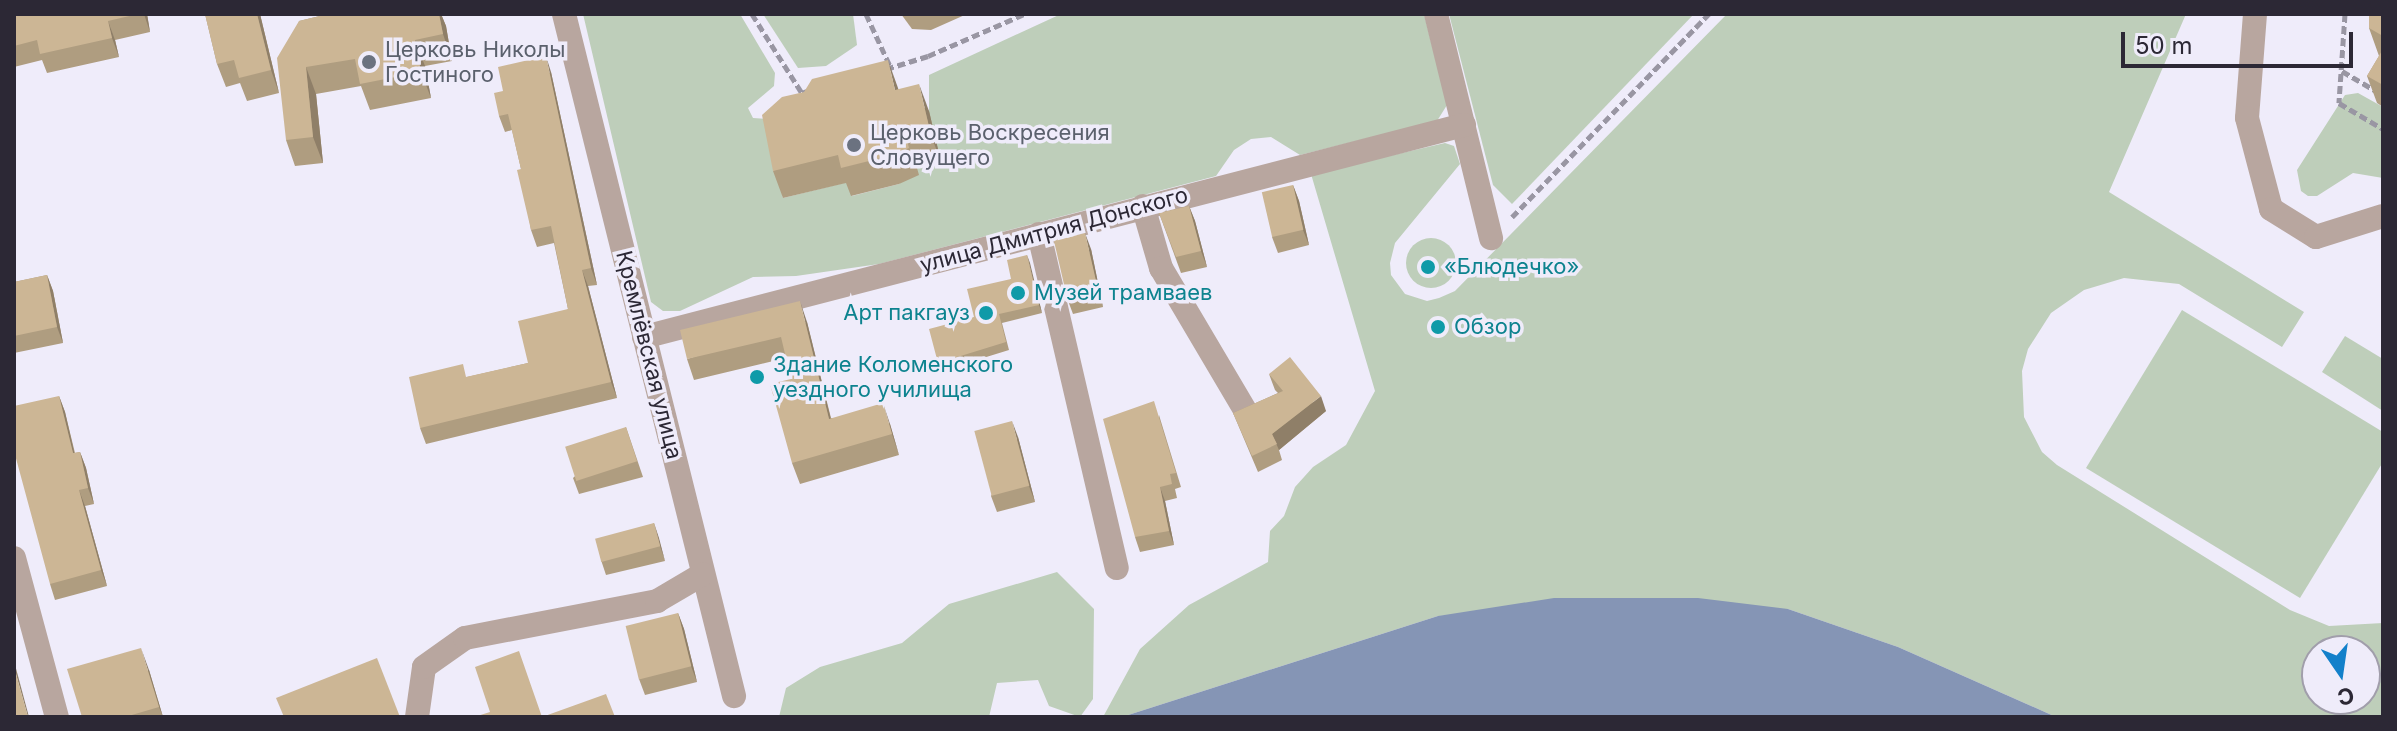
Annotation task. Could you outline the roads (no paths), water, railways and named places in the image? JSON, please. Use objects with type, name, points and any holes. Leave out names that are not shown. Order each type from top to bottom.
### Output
[{"type":"street","name":"Кремлёвская улица","points":[[564,14],[734,696]]},
{"type":"street","points":[[1436,14],[1491,238]]},
{"type":"street","points":[[2255,14],[2247,118],[2271,209],[2316,237],[2383,216]]},
{"type":"street","name":"улица Дмитрия Донского","points":[[644,337],[1464,125]]},
{"type":"street","points":[[1143,206],[1161,268],[1246,412]]},
{"type":"street","points":[[1039,234],[1117,568]]},
{"type":"street","points":[[14,558],[57,717]]},
{"type":"street","points":[[417,717],[424,667],[465,638],[657,601],[703,574]]},
{"type":"water","points":[[1554,598],[1698,598],[1788,609],[1898,647],[2056,717],[1122,717],[1438,616]]},
{"type":"place","name":"Церковь Николы Гостиного","points":[[369,62]]},
{"type":"place","name":"Церковь Воскресения Словущего","points":[[854,145]]},
{"type":"place","name":"«Блюдечко»","points":[[1428,267]]},
{"type":"place","name":"Музей трамваев","points":[[1018,293]]},
{"type":"place","name":"Арт пакгауз","points":[[986,313]]},
{"type":"place","name":"Обзор","points":[[1438,327]]},
{"type":"place","name":"Здание Коломенского уездного училища","points":[[757,377]]}]
